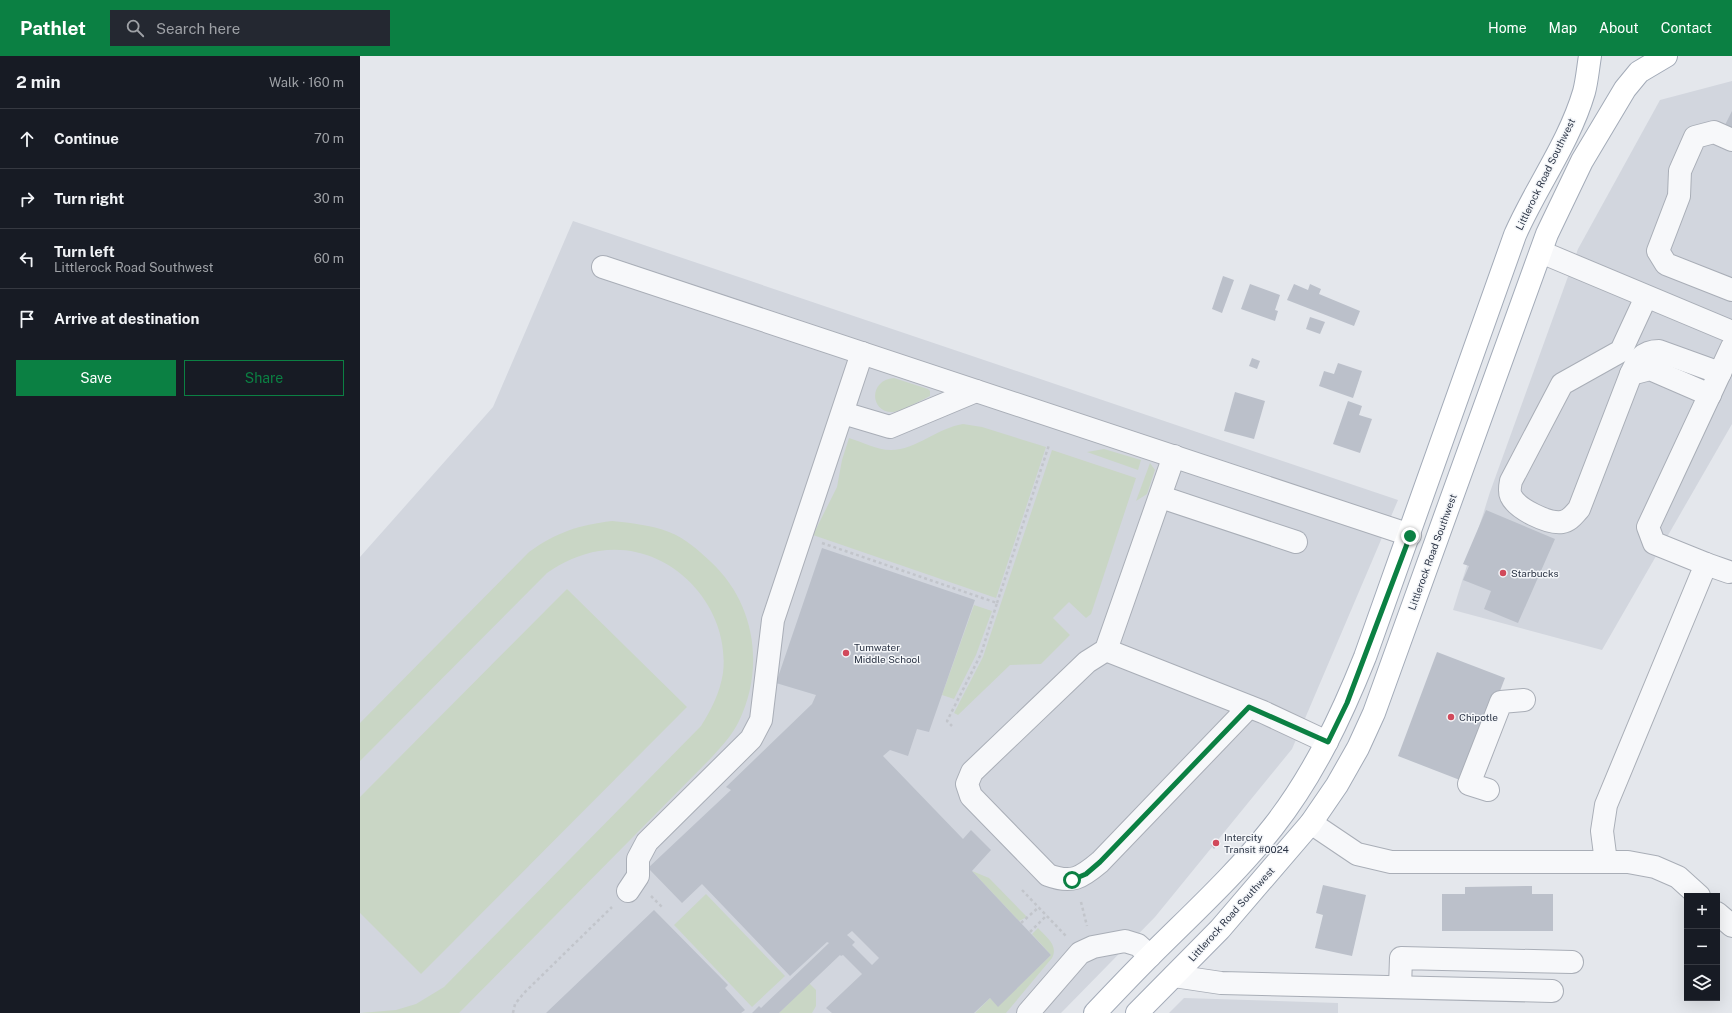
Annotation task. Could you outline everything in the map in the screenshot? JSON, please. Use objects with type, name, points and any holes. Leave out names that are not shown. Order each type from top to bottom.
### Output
[{"type":"main road","name":"Littlerock Road Southwest","points":[[1095,1013],[1150,956],[1208,900],[1273,827],[1297,793],[1328,742],[1347,703],[1410,536],[1515,235],[1533,197],[1569,129],[1584,92],[1590,56]]},
{"type":"main road","name":"Littlerock Road Southwest","points":[[1137,1013],[1220,929],[1311,824],[1341,779],[1358,748],[1374,713],[1541,252],[1563,199],[1582,161],[1625,89],[1640,72],[1666,56]]},
{"type":"street","points":[[1732,140],[1714,132],[1695,137],[1680,170],[1679,196],[1658,250],[1666,264],[1732,290]]},
{"type":"street","points":[[1541,252],[1732,332]]},
{"type":"street","points":[[603,267],[976,392],[1174,456],[1410,536]]},
{"type":"street","points":[[1646,297],[1621,351],[1562,384],[1511,481],[1510,495],[1516,505],[1549,521],[1562,522],[1572,518],[1579,509],[1631,374],[1637,361],[1643,354],[1650,351],[1658,352],[1720,373]]},
{"type":"street","points":[[1729,572],[1654,543],[1648,528],[1732,346]]},
{"type":"street","points":[[628,891],[638,876],[638,858],[647,842],[751,739],[761,720],[773,620],[844,413],[862,353]]},
{"type":"street","points":[[1631,374],[1650,369],[1710,394]]},
{"type":"street","points":[[844,413],[890,427],[976,392]]},
{"type":"street","points":[[1174,456],[1161,497],[1106,650],[1087,662],[972,772],[967,784],[971,796],[1048,875],[1060,879],[1072,880],[1091,870],[1156,805],[1249,707]]},
{"type":"street","points":[[1161,497],[1296,542]]},
{"type":"street","points":[[1606,862],[1602,832],[1606,805],[1706,564]]},
{"type":"street","points":[[1106,650],[1249,707],[1328,742]]},
{"type":"street","points":[[1488,790],[1469,784],[1501,702],[1524,700]]},
{"type":"street","points":[[1311,824],[1357,854],[1391,862],[1628,862],[1655,867],[1678,877],[1696,893]]},
{"type":"street","points":[[1720,916],[1732,926]]},
{"type":"street","points":[[1028,1013],[1080,953],[1093,947],[1125,941],[1138,945],[1150,956]]},
{"type":"street","points":[[1400,987],[1401,958],[1572,962]]},
{"type":"street","points":[[1174,976],[1221,983],[1552,991]]},
{"type":"path","points":[[952,726],[947,721],[981,654],[1049,445]]},
{"type":"path","points":[[802,536],[998,602]]},
{"type":"path","points":[[1022,890],[1068,938]]},
{"type":"path","points":[[513,1013],[515,1004],[524,993],[628,891]]},
{"type":"path","points":[[1081,902],[1088,929]]},
{"type":"path","points":[[1021,923],[1039,907]]},
{"type":"path","points":[[1030,932],[1047,915]]},
{"type":"shaded area","points":[[1732,81],[1732,424],[1602,650],[1453,610],[1490,492],[1578,249],[1660,100]]},
{"type":"shaded area","name":"Tumwater Middle School","points":[[573,221],[1398,500],[1292,749],[1155,917],[1061,1013],[360,1013],[360,557],[493,407]]},
{"type":"shaded area","points":[[1184,998],[1338,1003],[1338,1013],[1169,1013]]},
{"type":"green space","points":[[894,378],[928,389],[930,391],[930,396],[897,411],[885,411],[876,402],[876,390],[880,384],[886,380]]},
{"type":"green space","points":[[963,424],[982,427],[1046,447],[996,598],[813,535],[837,487],[842,460],[849,438],[880,449],[900,449],[918,443],[953,426]]},
{"type":"green space","points":[[1104,449],[1141,460],[1138,470],[1087,452]]},
{"type":"green space","points":[[1052,450],[1136,478],[1091,614],[1086,618],[1069,602],[1053,618],[1070,635],[1041,664],[1010,665],[958,715],[954,713],[983,657]]},
{"type":"green space","points":[[1150,463],[1155,470],[1147,494],[1136,501]]},
{"type":"green space","points":[[612,521],[655,528],[669,532],[686,541],[711,562],[726,578],[738,597],[746,616],[751,637],[753,658],[752,679],[747,700],[737,726],[712,757],[459,1013],[360,1013],[396,1010],[416,1004],[444,987],[701,726],[712,707],[720,687],[723,673],[723,648],[717,624],[706,602],[690,582],[671,567],[649,556],[625,550],[599,551],[572,559],[547,573],[360,761],[360,723],[529,552],[549,539],[569,530]]},
{"type":"green space","points":[[567,589],[687,707],[421,974],[360,913],[360,797]]},
{"type":"green space","points":[[974,605],[992,611],[976,655],[954,699],[942,695]]},
{"type":"green space","points":[[972,871],[989,878],[1027,917],[1019,921]]},
{"type":"green space","points":[[706,894],[785,976],[752,1007],[674,925]]},
{"type":"green space","points":[[1038,928],[1050,941],[1054,949],[1052,958],[1006,1013],[975,1013],[990,998],[998,1006],[1051,955],[1032,934]]},
{"type":"green space","points":[[809,983],[816,990],[816,1006],[812,1013],[779,1013]]},
{"type":"building","points":[[1732,111],[1732,131],[1724,127]]},
{"type":"building","points":[[1223,276],[1234,280],[1222,313],[1212,309]]},
{"type":"building","points":[[1250,284],[1280,295],[1275,310],[1278,311],[1275,321],[1241,309]]},
{"type":"building","points":[[1294,284],[1308,290],[1310,284],[1321,289],[1319,294],[1360,311],[1354,326],[1287,300]]},
{"type":"building","points":[[1310,317],[1325,322],[1320,334],[1306,329]]},
{"type":"building","points":[[1252,358],[1260,361],[1257,369],[1249,366]]},
{"type":"building","points":[[1338,363],[1362,371],[1353,398],[1319,386],[1324,371],[1334,374]]},
{"type":"building","points":[[1235,392],[1265,401],[1254,439],[1224,431]]},
{"type":"building","points":[[1348,401],[1362,406],[1359,415],[1372,419],[1360,453],[1333,444]]},
{"type":"building","name":"Starbucks","points":[[1486,510],[1555,539],[1518,623],[1484,609],[1491,591],[1463,580],[1469,566],[1463,564]]},
{"type":"building","points":[[822,548],[975,600],[929,732],[917,729],[908,756],[890,750],[883,756],[963,839],[971,830],[991,850],[972,871],[1051,955],[998,1007],[990,998],[974,1013],[832,1013],[826,1008],[862,974],[843,955],[840,955],[779,1013],[752,1013],[759,1006],[761,1008],[829,943],[827,942],[790,976],[702,884],[682,903],[648,868],[731,790],[726,787],[812,704],[816,695],[776,683]],"holes":[[[852,931],[879,958],[872,965],[852,945],[855,942],[847,935]]]},
{"type":"building","name":"Chipotle","points":[[1437,652],[1505,678],[1465,782],[1398,756]]},
{"type":"building","name":"Intercity Transit #0024","points":[[1217,838],[1221,842],[1214,849],[1211,845]]},
{"type":"building","points":[[1323,885],[1366,895],[1352,956],[1315,948],[1323,915],[1316,913]]},
{"type":"building","points":[[1532,886],[1532,894],[1553,894],[1553,931],[1442,931],[1442,894],[1465,894],[1465,887]]},
{"type":"building","points":[[654,910],[728,985],[725,988],[745,1010],[741,1013],[546,1013]]},
{"type":"place","name":"Starbucks","points":[[1503,573]]},
{"type":"place","name":"Tumwater Middle School","points":[[846,653]]},
{"type":"place","name":"Chipotle","points":[[1451,717]]},
{"type":"place","name":"Intercity Transit #0024","points":[[1216,843]]},
{"type":"route","points":[[1072,880],[1086,874],[1100,862],[1249,707],[1328,742],[1347,703],[1410,536]]}]
